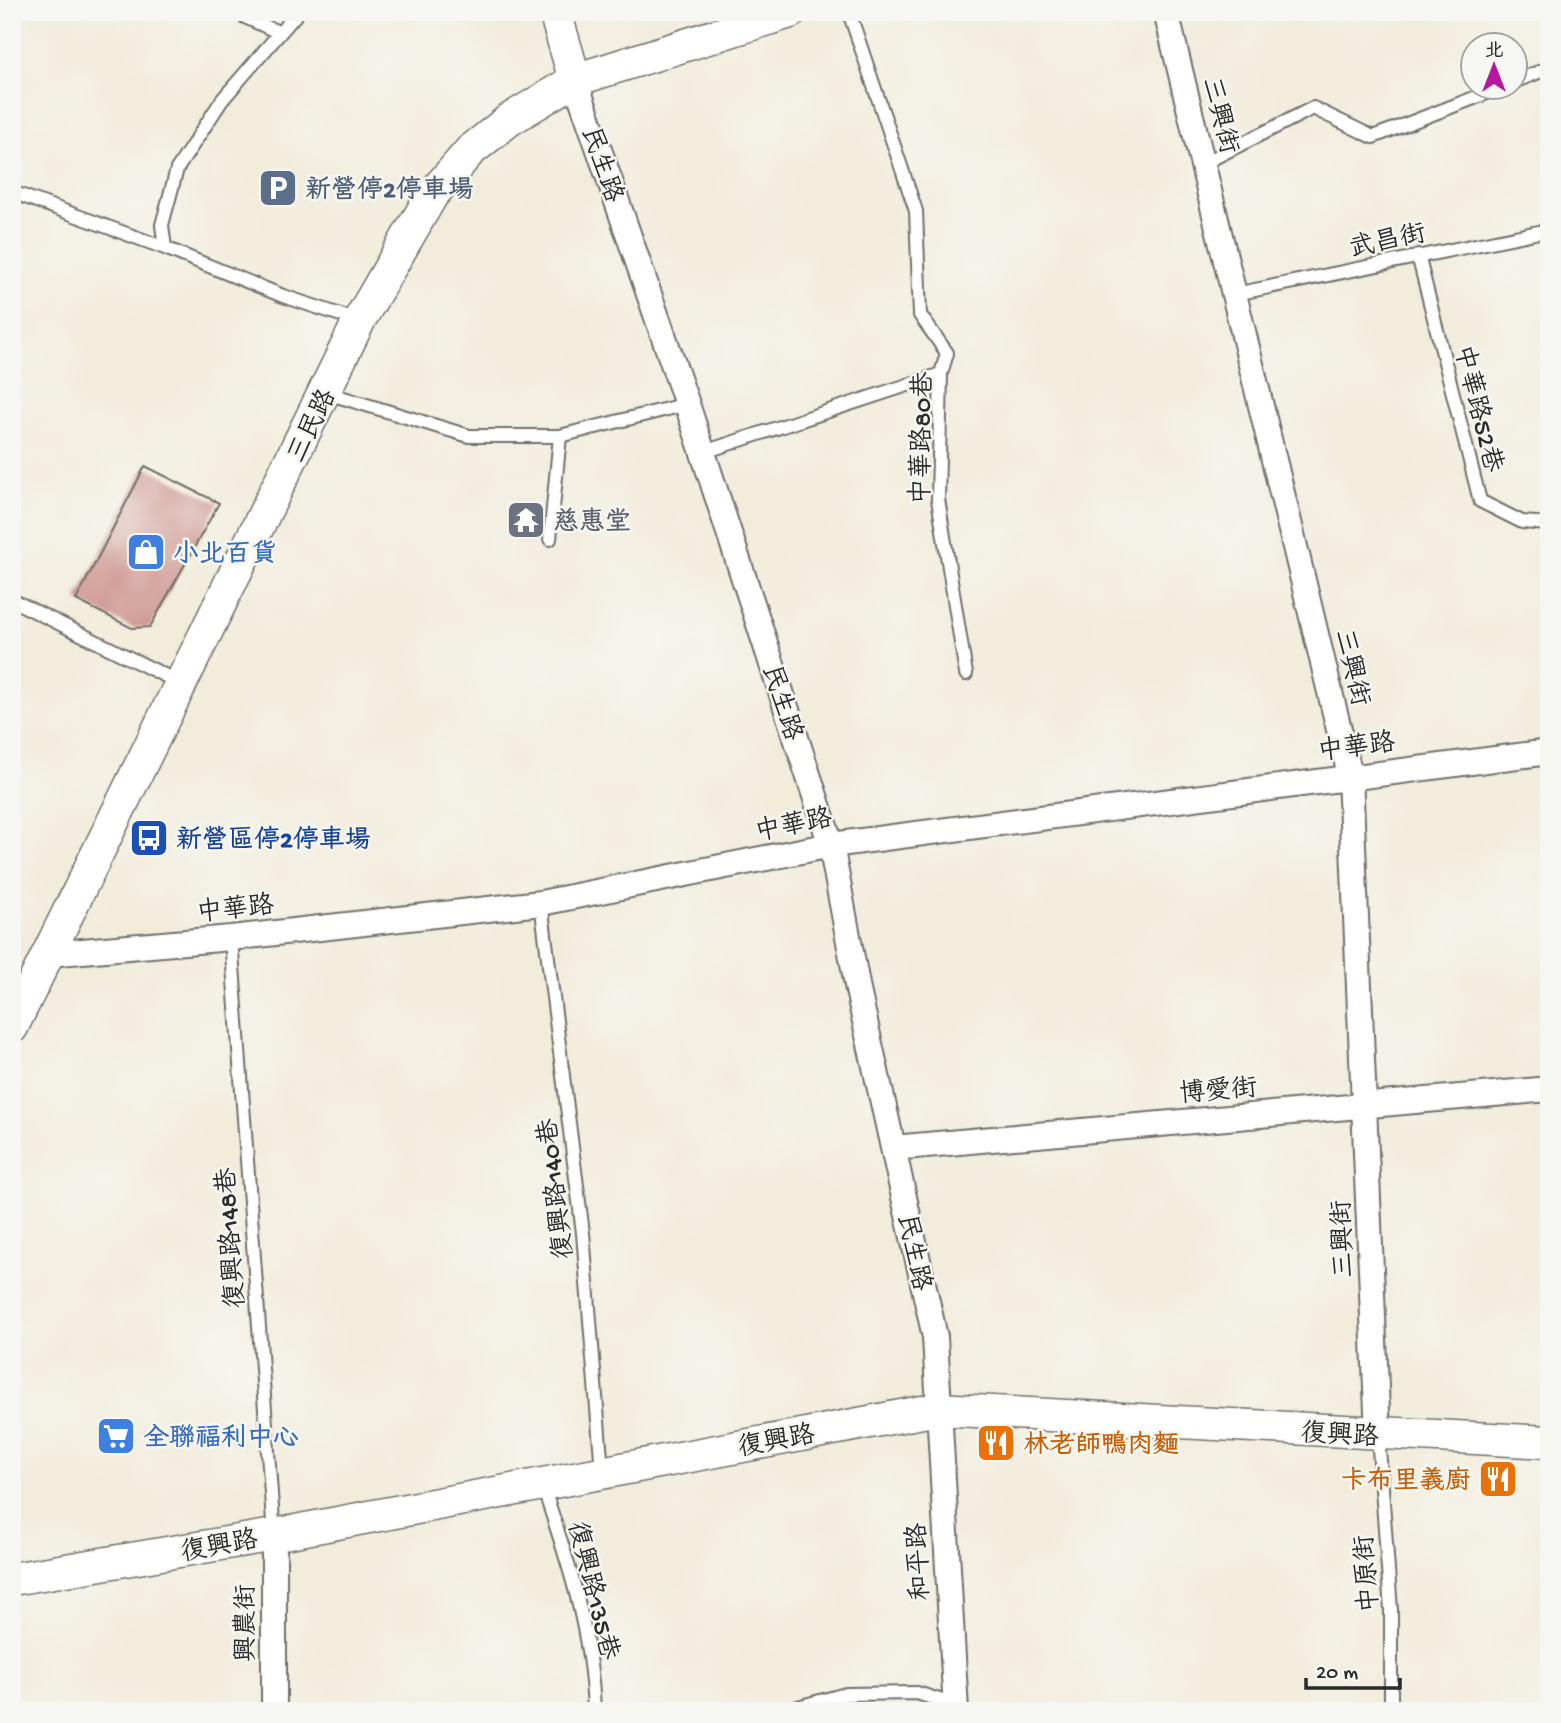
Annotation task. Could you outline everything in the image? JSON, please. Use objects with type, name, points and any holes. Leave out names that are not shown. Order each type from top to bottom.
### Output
[{"type":"street","name":"民生路","points":[[555,12],[575,80],[687,404],[701,454],[831,845],[858,990],[935,1337],[939,1409]]},
{"type":"street","name":"三民路","points":[[12,1027],[22,982],[48,954],[180,683],[327,393],[359,321],[432,195],[470,151],[509,120],[575,80],[790,12]]},
{"type":"street","name":"三興街","points":[[1166,12],[1350,775],[1378,1435]]},
{"type":"street","name":"中華路","points":[[48,954],[231,938],[541,903],[831,845],[1350,775],[1549,752]]},
{"type":"street","name":"博愛街","points":[[893,1148],[1549,1089]]},
{"type":"street","name":"復興路","points":[[12,1579],[274,1535],[939,1409],[1378,1435],[1549,1442]]},
{"type":"street","name":"和平路","points":[[939,1409],[956,1708]]},
{"type":"street","name":"興農街","points":[[274,1535],[274,1711]]},
{"type":"lane","points":[[165,248],[162,225],[177,169],[222,100],[298,12]]},
{"type":"lane","name":"中華路80巷","points":[[849,12],[916,211],[920,315],[947,353],[941,374],[938,499],[966,674]]},
{"type":"lane","points":[[242,14],[278,32]]},
{"type":"lane","points":[[1530,75],[1549,68]]},
{"type":"lane","points":[[1204,163],[1313,108],[1373,137],[1464,102]]},
{"type":"lane","points":[[12,192],[165,248],[283,296],[359,321]]},
{"type":"lane","name":"武昌街","points":[[1235,294],[1549,230]]},
{"type":"lane","name":"中華路52巷","points":[[1418,255],[1480,501],[1522,522],[1549,524]]},
{"type":"lane","points":[[701,454],[941,374]]},
{"type":"lane","points":[[327,393],[469,436],[560,436],[687,404]]},
{"type":"lane","points":[[550,539],[560,436]]},
{"type":"lane","points":[[12,600],[180,683]]},
{"type":"lane","name":"復興路140巷","points":[[541,903],[583,1233],[602,1471]]},
{"type":"lane","name":"復興路148巷","points":[[231,938],[274,1535]]},
{"type":"lane","name":"中原街","points":[[1378,1435],[1391,1610],[1391,1711]]},
{"type":"lane","name":"復興路135巷","points":[[541,1483],[567,1556],[592,1660],[594,1711]]},
{"type":"lane","points":[[783,1711],[846,1694],[917,1693],[956,1708]]},
{"type":"building","name":"小北百貨","points":[[145,466],[219,503],[150,627],[132,628],[76,600]]},
{"type":"place","name":"新營停2停車場","points":[[278,188]]},
{"type":"place","name":"慈惠堂","points":[[526,520]]},
{"type":"place","name":"小北百貨","points":[[146,552]]},
{"type":"place","name":"新營區停2停車場","points":[[149,838]]},
{"type":"place","name":"全聯福利中心","points":[[116,1436]]},
{"type":"place","name":"林老師鴨肉麵","points":[[996,1443]]},
{"type":"place","name":"卡布里義廚","points":[[1498,1479]]}]
